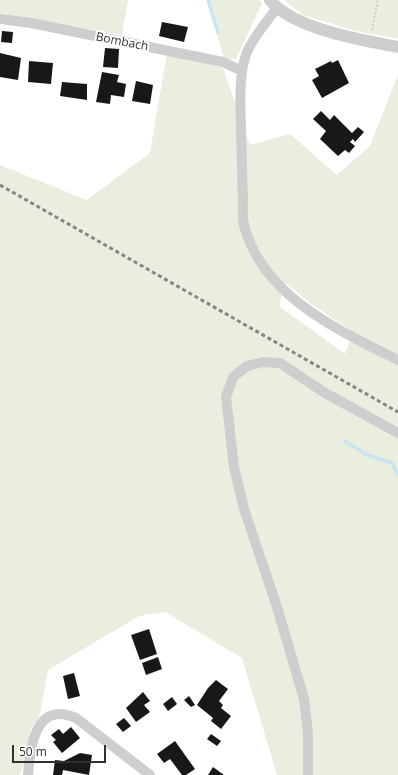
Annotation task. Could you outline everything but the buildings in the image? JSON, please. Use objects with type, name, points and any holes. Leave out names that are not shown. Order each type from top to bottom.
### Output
[{"type":"street","points":[[398,47],[330,32],[303,22],[274,4],[248,49],[242,71],[243,216],[250,245],[260,263],[276,281],[305,308],[335,329],[398,360]]},
{"type":"street","name":"Bombach","points":[[0,19],[223,62],[242,71]]},
{"type":"street","points":[[308,775],[308,734],[304,699],[276,604],[244,509],[234,467],[226,397],[233,377],[248,366],[263,362],[280,363],[325,393],[398,434]]},
{"type":"street","points":[[28,775],[34,735],[40,724],[52,715],[66,714],[76,718],[150,775]]},
{"type":"path","points":[[370,41],[378,0]]},
{"type":"green space","points":[[0,0],[128,0],[122,35],[0,14]]},
{"type":"green space","points":[[209,0],[260,0],[262,3],[236,59],[224,60]]},
{"type":"green space","points":[[284,0],[398,0],[398,39],[356,31],[303,15]]},
{"type":"green space","points":[[167,53],[223,68],[250,145],[290,134],[337,175],[370,146],[398,75],[398,775],[277,775],[242,658],[165,612],[139,616],[48,670],[39,718],[31,728],[22,770],[19,775],[0,775],[0,165],[87,200],[150,153]],"holes":[[[286,283],[310,303],[353,332],[345,354],[279,306]]]},
{"type":"waterway","points":[[208,0],[218,33]]},
{"type":"waterway","points":[[345,441],[367,455],[392,463],[398,475]]},
{"type":"railway","points":[[0,185],[398,412]]}]
